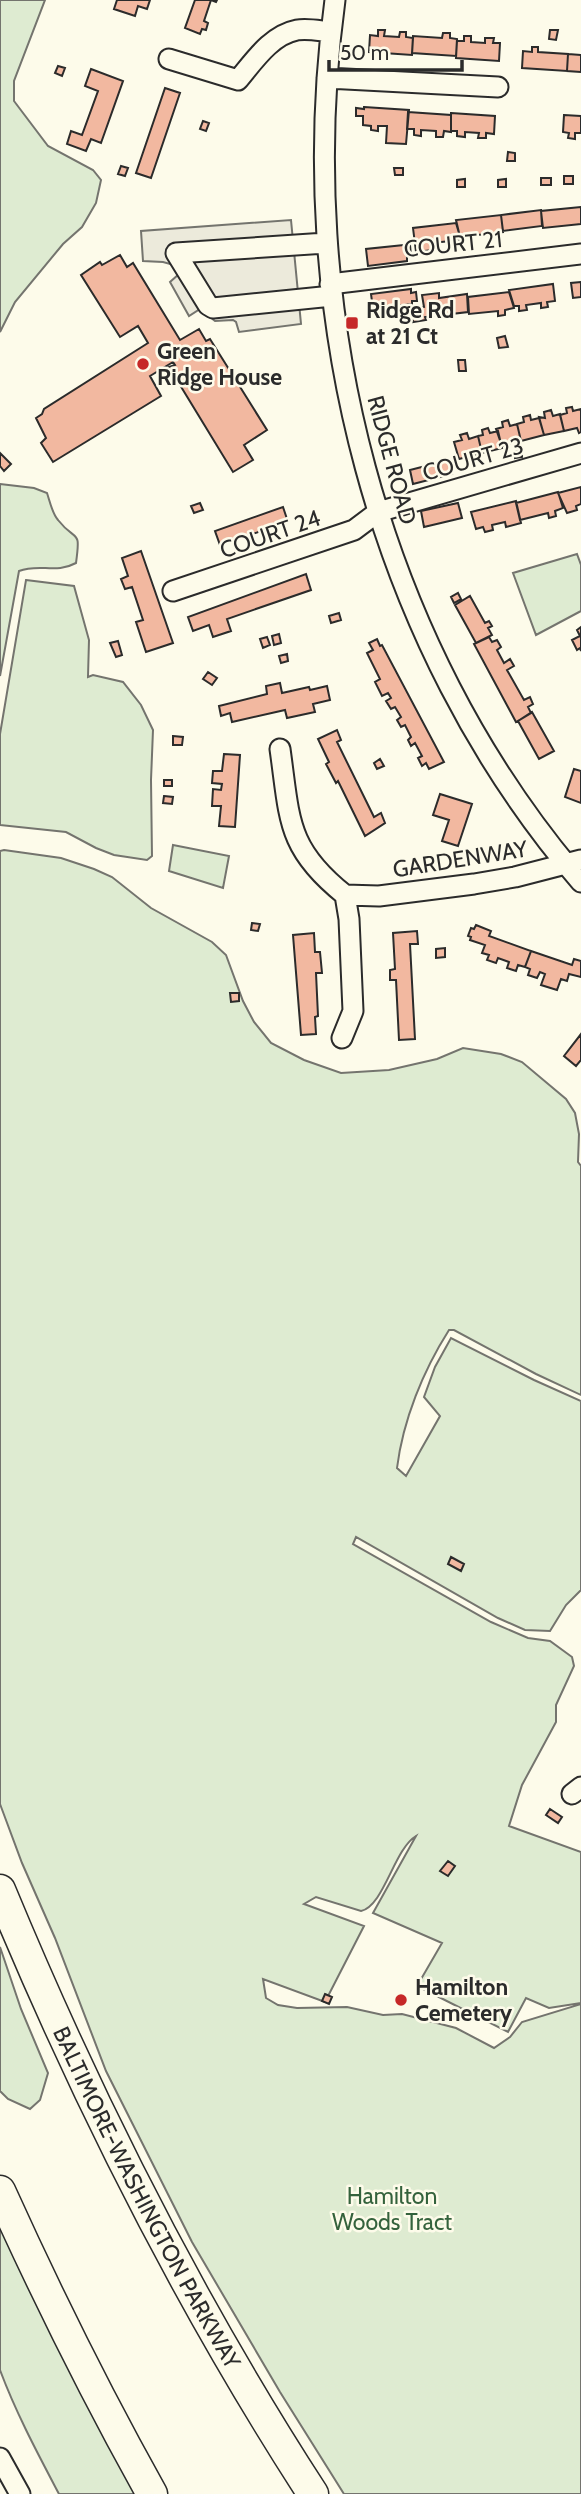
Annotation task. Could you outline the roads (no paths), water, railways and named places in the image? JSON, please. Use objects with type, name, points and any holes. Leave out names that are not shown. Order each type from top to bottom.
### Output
[{"type":"highway","name":"BALTIMORE-WASHINGTON PARKWAY","points":[[0,1890],[61,2034],[157,2228],[222,2347],[313,2494]]},
{"type":"highway","points":[[0,2191],[101,2404],[152,2494]]},
{"type":"street","name":"RIDGE ROAD","points":[[335,0],[327,78],[326,243],[349,399],[378,512],[411,601],[440,668],[465,716],[494,762],[573,862],[581,882]]},
{"type":"street","points":[[169,59],[238,80],[257,56],[282,35],[305,29],[331,32]]},
{"type":"street","points":[[327,78],[498,87]]},
{"type":"street","name":"COURT 21","points":[[326,243],[176,253],[208,305],[213,308],[581,254]]},
{"type":"street","name":"COURT 23","points":[[378,512],[581,453]]},
{"type":"street","name":"COURT 24","points":[[173,591],[354,530],[378,512]]},
{"type":"street","points":[[280,749],[294,835],[315,869],[345,895],[353,1011],[342,1038]]},
{"type":"street","name":"GARDENWAY","points":[[345,895],[379,896],[474,884],[573,862]]},
{"type":"street","points":[[0,2458],[20,2494]]},
{"type":"place","name":"Ridge Rd at 21 Ct","points":[[352,323]]},
{"type":"place","name":"Green Ridge House","points":[[143,364]]},
{"type":"place","name":"Hamilton Cemetery","points":[[401,2000]]},
{"type":"park label","name":"Hamilton Woods Tract","points":[[392,2209]]}]
